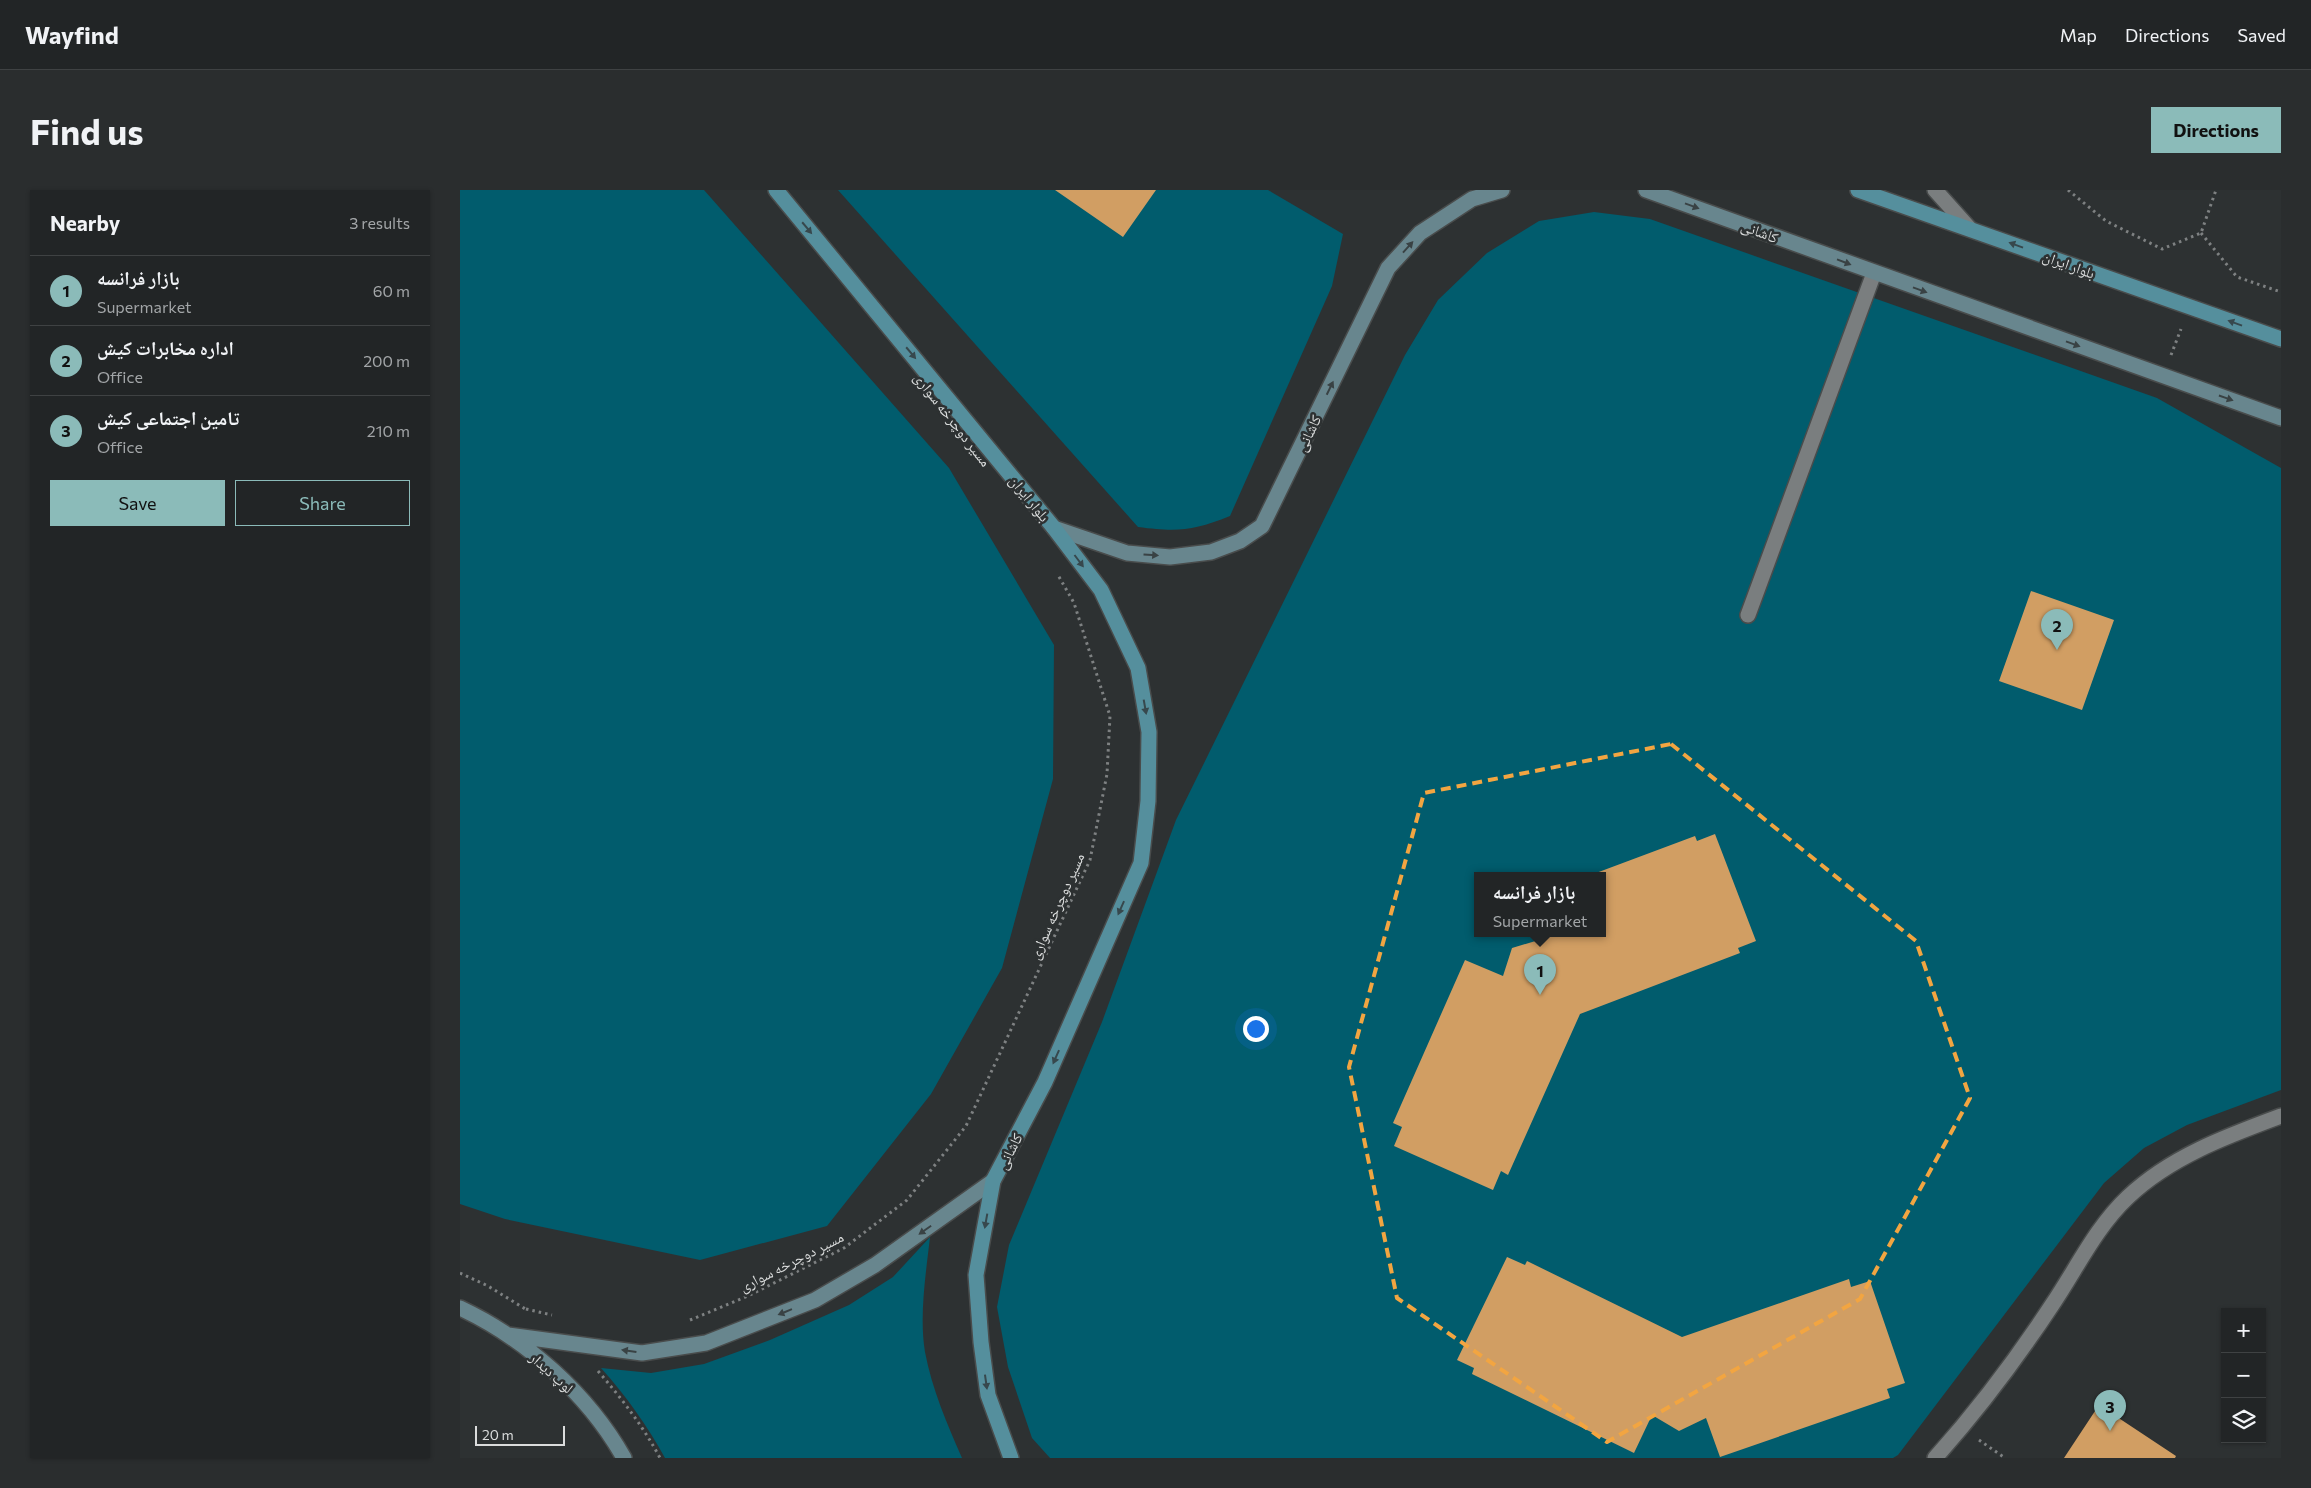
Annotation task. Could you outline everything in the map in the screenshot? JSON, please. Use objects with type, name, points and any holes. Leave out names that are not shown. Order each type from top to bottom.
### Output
[{"type":"main road","name":"بلوار ایران","points":[[776,190],[1054,528],[1101,590],[1138,668],[1149,732],[1148,801],[1141,863]]},
{"type":"main road","name":"بلوار ایران","points":[[1858,190],[2281,339]]},
{"type":"main road","name":"کاشانی","points":[[1011,1458],[988,1395],[981,1342],[976,1275],[993,1181],[1045,1082],[1141,863]]},
{"type":"street","name":"کاشانی","points":[[1054,528],[1127,553],[1170,557],[1211,552],[1240,542],[1262,526],[1388,268],[1420,233],[1472,199],[1502,190]]},
{"type":"street","name":"کاشانی","points":[[1646,190],[2281,418]]},
{"type":"street","points":[[1935,190],[1970,229]]},
{"type":"street","points":[[1748,614],[1874,273]]},
{"type":"street","points":[[1935,1458],[1962,1428],[2052,1305],[2091,1242],[2128,1197],[2173,1162],[2281,1116]]},
{"type":"street","points":[[508,1335],[642,1353],[706,1344],[815,1300],[875,1265],[993,1181]]},
{"type":"street","name":"لوپ دیدار","points":[[460,1308],[508,1335],[541,1360],[571,1388],[598,1419],[624,1458]]},
{"type":"path","points":[[2068,190],[2106,221],[2162,249],[2200,233],[2216,190]]},
{"type":"path","points":[[2200,233],[2237,277],[2281,292]]},
{"type":"path","points":[[2163,376],[2190,307]]},
{"type":"path","name":"مسیر دوچرخه سواری","points":[[688,1321],[748,1296],[844,1248],[907,1200],[966,1126],[1090,860],[1107,774],[1110,716],[1074,603],[1056,571]]},
{"type":"path","points":[[526,1309],[561,1318]]},
{"type":"path","points":[[1962,1428],[2005,1458]]},
{"type":"highlighted area","points":[[1671,744],[1916,941],[1970,1098],[1860,1299],[1607,1442],[1397,1298],[1349,1067],[1424,793]]},
{"type":"shaded area","points":[[460,190],[704,190],[949,468],[1054,645],[1053,779],[1002,968],[931,1094],[827,1226],[700,1260],[505,1219],[460,1204]]},
{"type":"shaded area","points":[[838,190],[1268,190],[1343,234],[1332,286],[1230,516],[1206,525],[1185,529],[1164,530],[1138,527]]},
{"type":"shaded area","points":[[1594,212],[1650,219],[2157,398],[2281,468],[2281,1090],[2187,1125],[2144,1148],[2104,1183],[1898,1455],[1893,1458],[1050,1458],[1032,1438],[1008,1367],[997,1307],[1009,1245],[1102,1022],[1176,820],[1405,355],[1438,300],[1487,253],[1539,221]]},
{"type":"shaded area","points":[[930,1237],[923,1309],[925,1352],[936,1393],[962,1458],[665,1458],[636,1411],[601,1368],[651,1373],[704,1364],[770,1340],[849,1305],[893,1277]]},
{"type":"building","points":[[1055,190],[1156,190],[1123,237]]},
{"type":"building","points":[[2031,591],[2114,620],[2082,710],[1999,681]]},
{"type":"building","points":[[1715,834],[1756,941],[1738,948],[1740,953],[1580,1014],[1508,1175],[1501,1171],[1493,1190],[1394,1146],[1402,1127],[1393,1123],[1465,960],[1503,976],[1512,948],[1542,939],[1541,937],[1606,937],[1606,872],[1599,872],[1695,836],[1697,841]]},
{"type":"building","points":[[1507,1257],[1525,1265],[1527,1261],[1682,1337],[1849,1279],[1851,1287],[1870,1281],[1905,1383],[1887,1389],[1890,1398],[1720,1457],[1706,1418],[1679,1431],[1652,1415],[1634,1453],[1472,1374],[1474,1368],[1457,1360]]},
{"type":"building","points":[[2099,1405],[2176,1456],[2175,1458],[2064,1458]]},
{"type":"place","name":"اداره مخابرات کیش","points":[[2057,650]]},
{"type":"place","name":"بازار فرانسه","points":[[1540,995]]},
{"type":"place","name":"تامین اجتماعی کیش","points":[[2110,1431]]}]
